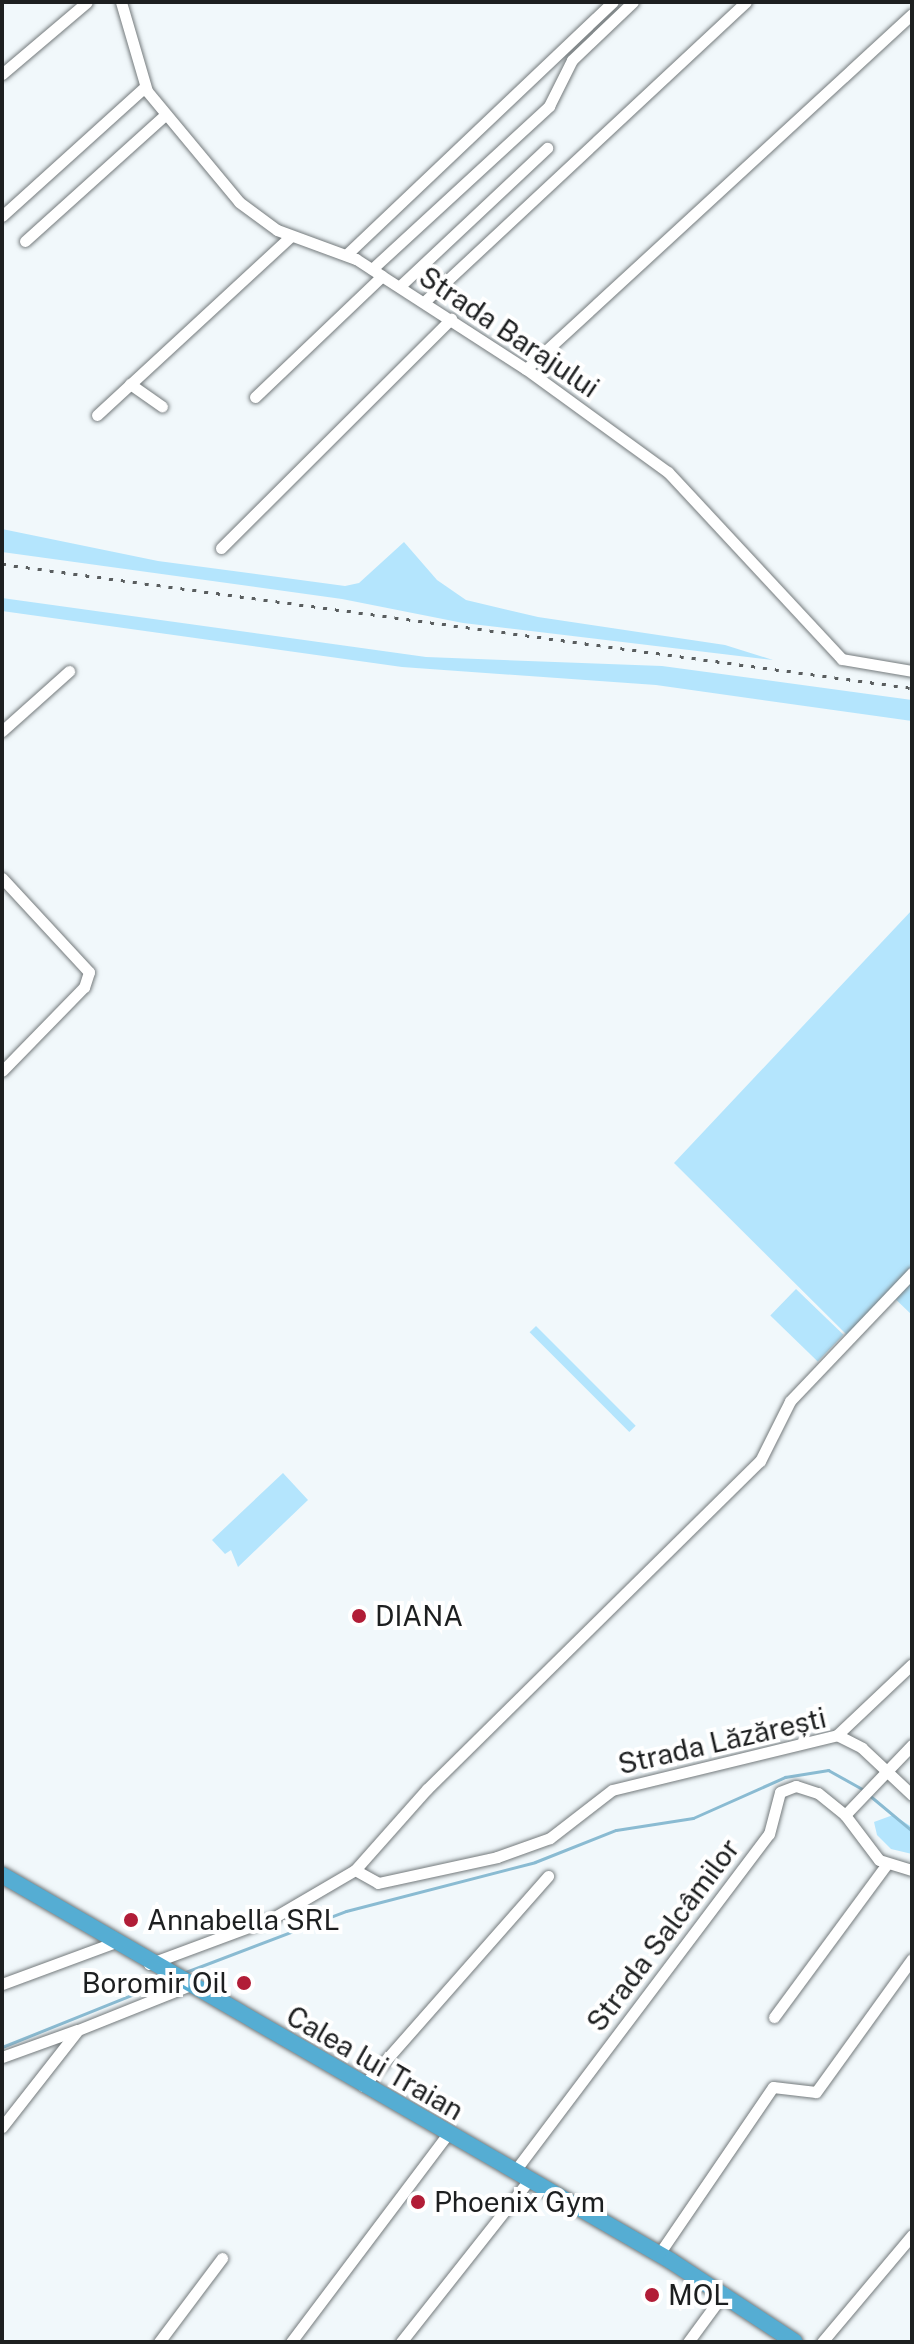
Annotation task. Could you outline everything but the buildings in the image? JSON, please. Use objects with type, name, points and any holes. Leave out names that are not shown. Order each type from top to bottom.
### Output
[{"type":"highway","name":"Calea lui Traian","points":[[2,1875],[149,1964],[659,2254],[724,2293],[789,2340]]},
{"type":"street","points":[[2,74],[87,2]]},
{"type":"street","name":"Strada Barajului","points":[[121,2],[145,87],[164,116],[239,202],[290,237],[346,255],[400,286],[526,369],[668,472],[830,650],[855,662],[912,671]]},
{"type":"street","points":[[346,255],[613,2]]},
{"type":"street","points":[[255,397],[377,272],[549,106],[572,60],[633,2]]},
{"type":"street","points":[[424,302],[746,2]]},
{"type":"street","points":[[526,369],[912,14]]},
{"type":"street","points":[[2,216],[145,87]]},
{"type":"street","points":[[25,241],[164,116]]},
{"type":"street","points":[[400,286],[547,148]]},
{"type":"street","points":[[97,415],[290,237]]},
{"type":"street","points":[[221,548],[451,319]]},
{"type":"street","points":[[130,384],[162,406]]},
{"type":"street","points":[[2,731],[69,671]]},
{"type":"street","points":[[2,878],[89,972],[84,987],[2,1071]]},
{"type":"street","points":[[149,1964],[273,1918],[355,1870],[427,1789],[760,1461],[802,1387],[912,1273]]},
{"type":"street","points":[[837,1735],[912,1664]]},
{"type":"street","name":"Strada Lăzărești","points":[[355,1870],[378,1883],[497,1857],[550,1838],[612,1790],[837,1735],[862,1748],[912,1795]]},
{"type":"street","points":[[912,1745],[845,1815],[886,1865],[912,1870]]},
{"type":"street","name":"Strada Salcâmilor","points":[[522,2176],[769,1834],[780,1792],[805,1788],[845,1815]]},
{"type":"street","points":[[774,2017],[886,1865]]},
{"type":"street","points":[[363,2086],[548,1876]]},
{"type":"street","points":[[2,1984],[113,1943]]},
{"type":"street","points":[[659,2254],[773,2087],[816,2092],[912,1959]]},
{"type":"street","points":[[2,2057],[78,2030],[184,1984]]},
{"type":"street","points":[[2,2127],[78,2030]]},
{"type":"street","points":[[291,2342],[448,2134]]},
{"type":"street","points":[[401,2342],[522,2176]]},
{"type":"street","points":[[822,2342],[912,2235]]},
{"type":"street","points":[[159,2342],[222,2258]]},
{"type":"street","points":[[688,2342],[724,2293]]},
{"type":"shaded area","points":[[2,529],[158,561],[345,586],[359,583],[404,542],[437,580],[466,600],[538,617],[725,645],[773,660],[463,623],[342,599],[2,552]]},
{"type":"shaded area","points":[[2,598],[426,657],[662,666],[912,700],[912,721],[656,685],[402,667],[2,611]]},
{"type":"shaded area","points":[[912,910],[912,1315],[888,1292],[847,1335],[674,1163]]},
{"type":"shaded area","points":[[796,1289],[843,1335],[818,1361],[770,1316]]},
{"type":"shaded area","points":[[536,1326],[636,1426],[629,1432],[530,1332]]},
{"type":"shaded area","points":[[283,1473],[308,1500],[238,1567],[231,1550],[225,1554],[212,1540]]},
{"type":"shaded area","points":[[893,1815],[912,1827],[912,1854],[891,1849],[877,1835],[874,1822]]},
{"type":"waterway","points":[[183,1973],[346,1911],[535,1862],[616,1830],[693,1818],[785,1777],[828,1770],[864,1790]]},
{"type":"waterway","points":[[869,1795],[912,1831]]},
{"type":"waterway","points":[[2,2047],[169,1980]]},
{"type":"railway","points":[[2,564],[912,688]]},
{"type":"place","name":"DIANA","points":[[359,1616]]},
{"type":"place","name":"Annabella SRL","points":[[131,1920]]},
{"type":"place","name":"Boromir Oil","points":[[244,1983]]},
{"type":"place","name":"Phoenix Gym","points":[[418,2202]]},
{"type":"place","name":"MOL","points":[[652,2295]]}]
